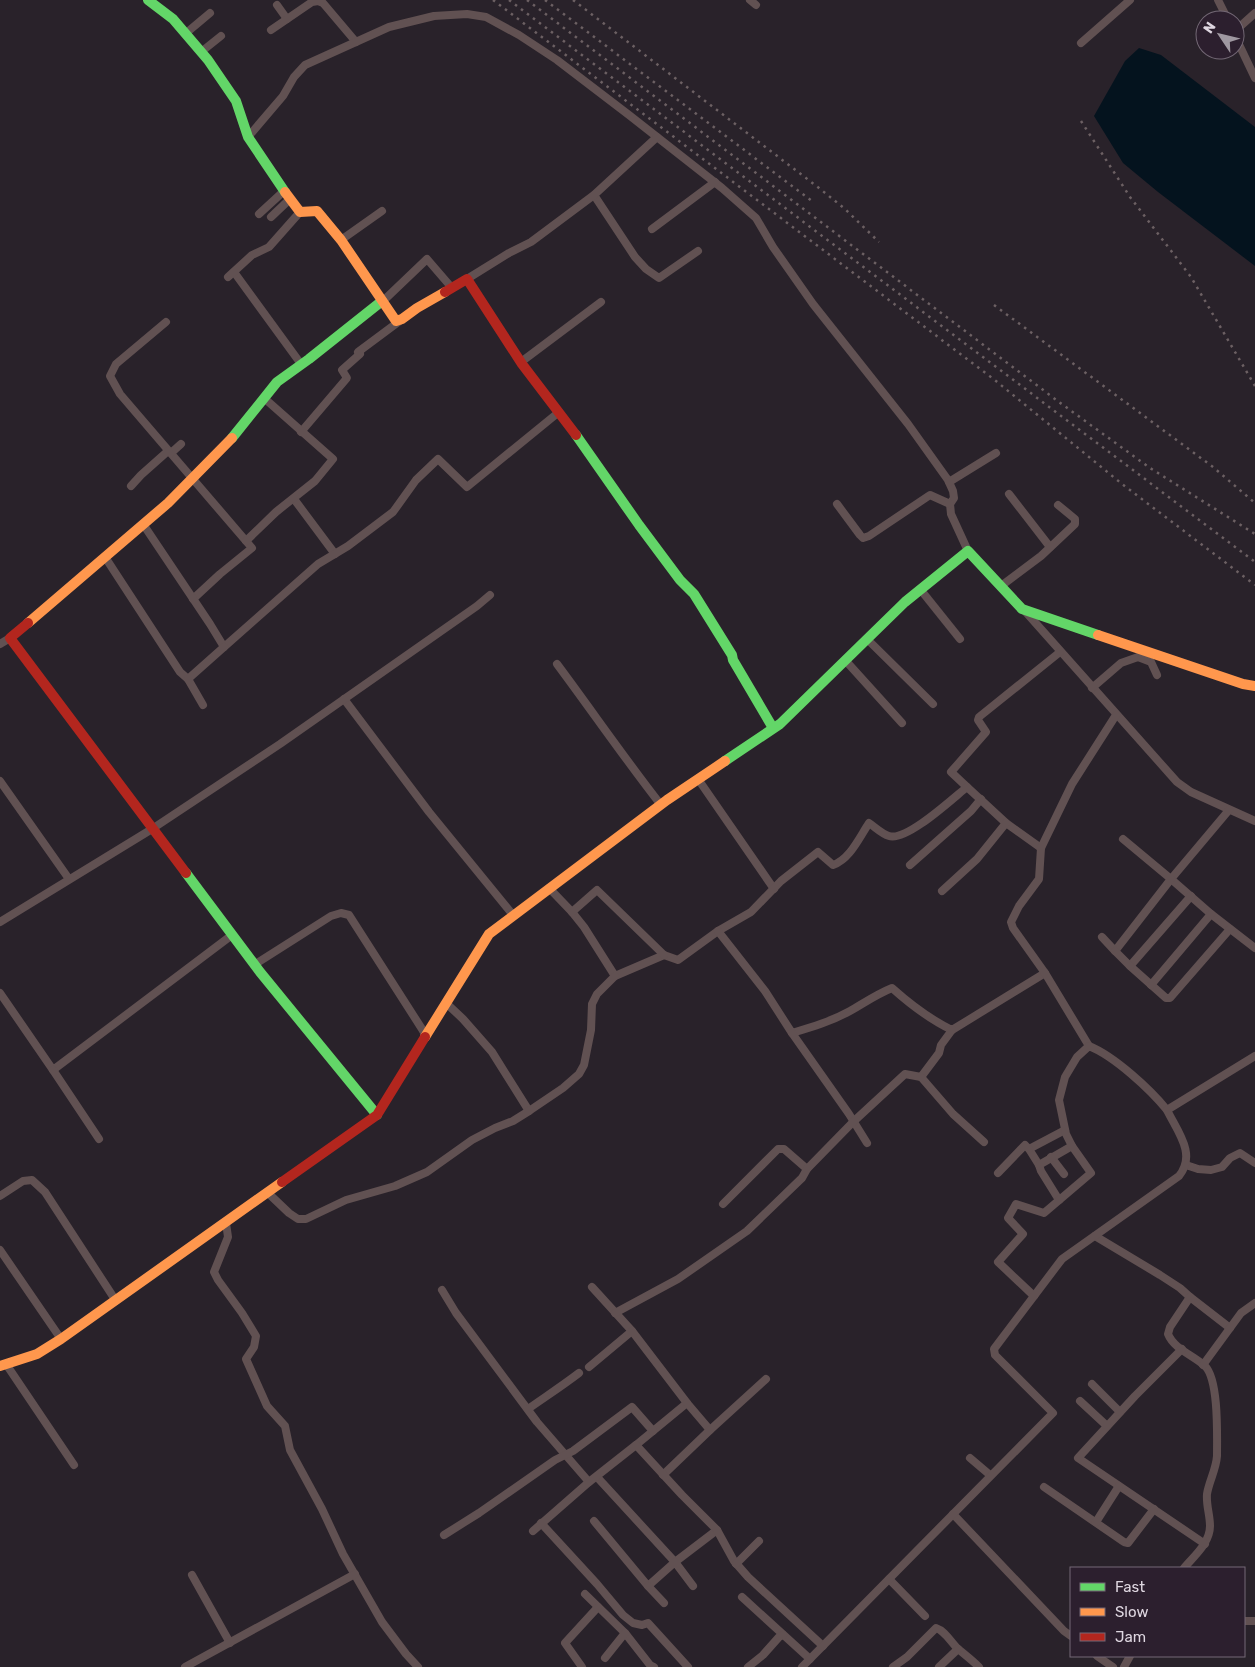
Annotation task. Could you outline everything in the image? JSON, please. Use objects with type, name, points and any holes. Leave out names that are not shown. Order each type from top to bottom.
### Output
[{"type":"street","points":[[148,0],[173,19],[201,52],[236,101],[248,137],[300,212]]},
{"type":"street","points":[[1081,43],[1130,0]]},
{"type":"street","points":[[271,30],[312,2],[318,1],[323,3],[356,42]]},
{"type":"street","points":[[277,5],[286,19]]},
{"type":"street","points":[[185,34],[210,12]]},
{"type":"street","points":[[1245,22],[1255,13]]},
{"type":"street","points":[[248,137],[283,96],[294,77],[305,65],[388,27],[434,16],[467,14],[486,18],[518,35],[557,60],[715,182],[756,218],[773,248],[807,296],[908,424],[949,482],[954,498],[950,504],[951,514],[968,551],[1177,782],[1191,792],[1255,821]]},
{"type":"street","points":[[201,52],[221,36]]},
{"type":"street","points":[[1245,57],[1255,78]]},
{"type":"street","points":[[301,432],[347,378],[342,370],[360,354],[358,352],[417,308],[509,253],[531,242],[594,195],[657,137]]},
{"type":"street","points":[[652,229],[715,182]]},
{"type":"street","points":[[259,214],[287,195]]},
{"type":"street","points":[[271,216],[287,195]]},
{"type":"street","points":[[594,195],[635,257],[646,269],[659,278],[698,251]]},
{"type":"street","points":[[301,364],[231,274],[252,255],[268,247],[300,212],[317,211],[342,240],[396,321],[402,319]]},
{"type":"street","points":[[342,240],[382,211]]},
{"type":"street","points":[[0,644],[10,638],[105,557],[192,479],[226,446],[277,382],[382,301],[427,259],[452,288]]},
{"type":"street","points":[[467,279],[520,362],[559,412],[680,580],[694,594],[732,655],[733,660],[773,728]]},
{"type":"street","points":[[520,362],[601,302]]},
{"type":"street","points":[[166,322],[116,364],[110,376],[120,394],[252,548],[220,574],[194,599]]},
{"type":"street","points":[[246,541],[276,512],[315,481],[333,459],[264,398]]},
{"type":"street","points":[[188,679],[318,564],[348,546],[393,512],[416,480],[438,460],[467,487],[559,412]]},
{"type":"street","points":[[131,486],[141,474],[181,444]]},
{"type":"street","points":[[949,482],[996,453]]},
{"type":"street","points":[[1009,494],[1050,547]]},
{"type":"street","points":[[837,504],[860,535],[866,538],[927,497],[933,496],[950,504]]},
{"type":"street","points":[[294,499],[335,554]]},
{"type":"street","points":[[1001,586],[1050,547],[1076,522],[1075,518],[1058,505]]},
{"type":"street","points":[[143,524],[224,647]]},
{"type":"street","points":[[74,1465],[3,1365],[36,1354],[61,1339],[377,1115],[489,934],[661,805],[780,724],[905,602],[968,551]]},
{"type":"street","points":[[105,557],[180,672],[188,679],[204,705]]},
{"type":"street","points":[[920,589],[960,638]]},
{"type":"street","points":[[0,922],[152,828],[280,744],[490,595]]},
{"type":"street","points":[[1022,609],[1243,684],[1255,686]]},
{"type":"street","points":[[10,638],[254,965],[377,1115]]},
{"type":"street","points":[[867,639],[933,704]]},
{"type":"street","points":[[1042,848],[1006,823],[951,772],[986,732],[978,720],[979,717],[1060,652]]},
{"type":"street","points":[[1092,688],[1121,663],[1138,657],[1151,662],[1157,675]]},
{"type":"street","points":[[845,660],[902,723]]},
{"type":"street","points":[[557,664],[661,805]]},
{"type":"street","points":[[344,699],[429,812],[514,915]]},
{"type":"street","points":[[802,1667],[1053,1413],[995,1355],[994,1349],[1062,1259],[1179,1176],[1185,1169],[1187,1151],[1167,1110],[1138,1080],[1098,1050],[1089,1046],[1045,973],[1013,928],[1012,922],[1019,906],[1039,879],[1042,848],[1072,784],[1116,715]]},
{"type":"street","points":[[698,779],[774,889]]},
{"type":"street","points":[[0,781],[69,879]]},
{"type":"street","points":[[572,912],[597,890],[664,955],[678,960],[718,930],[751,912],[774,889],[818,852],[833,865],[841,862],[869,824],[888,836],[896,837],[914,830],[967,787]]},
{"type":"street","points":[[910,864],[970,811],[980,799]]},
{"type":"street","points":[[1115,952],[1171,879],[1229,810]]},
{"type":"street","points":[[942,891],[977,859],[1006,823]]},
{"type":"street","points":[[1123,839],[1255,948]]},
{"type":"street","points":[[550,888],[584,927],[615,976]]},
{"type":"street","points":[[1130,966],[1191,896]]},
{"type":"street","points":[[254,965],[331,916],[341,912],[349,915],[426,1036]]},
{"type":"street","points":[[1151,985],[1212,914]]},
{"type":"street","points":[[1102,937],[1115,952],[1151,985],[1166,998],[1170,998],[1230,929]]},
{"type":"street","points":[[718,930],[765,991],[792,1033],[850,1114],[853,1122],[867,1142]]},
{"type":"street","points":[[53,1070],[232,935]]},
{"type":"street","points":[[268,1193],[298,1219],[306,1219],[346,1200],[395,1186],[427,1172],[472,1140],[513,1121],[563,1088],[579,1074],[584,1065],[591,1030],[592,1004],[597,994],[615,976],[664,955]]},
{"type":"street","points":[[921,1077],[939,1053],[952,1030],[1045,973]]},
{"type":"street","points":[[792,1033],[849,1012],[880,992],[892,988],[914,1008],[934,1022],[952,1030]]},
{"type":"street","points":[[0,993],[99,1139]]},
{"type":"street","points":[[446,1003],[464,1019],[492,1052],[529,1111]]},
{"type":"street","points":[[1034,1296],[998,1262],[1023,1234],[1008,1218],[1016,1204],[1044,1213],[1091,1173],[1072,1146],[1065,1130],[1060,1100],[1065,1077],[1077,1057],[1089,1046]]},
{"type":"street","points":[[1167,1110],[1255,1056]]},
{"type":"street","points":[[614,1313],[678,1279],[747,1232],[802,1178],[807,1169],[853,1122],[905,1074],[921,1077],[953,1114],[984,1142]]},
{"type":"street","points":[[1029,1149],[1065,1130]]},
{"type":"street","points":[[998,1173],[1025,1145],[1059,1200]]},
{"type":"street","points":[[1039,1165],[1072,1146]]},
{"type":"street","points":[[723,1204],[778,1150],[784,1149],[807,1169]]},
{"type":"street","points":[[1186,1165],[1198,1169],[1211,1170],[1222,1167],[1230,1158],[1240,1153],[1255,1163]]},
{"type":"street","points":[[1051,1157],[1064,1174]]},
{"type":"street","points":[[0,1196],[23,1181],[32,1180],[45,1192],[116,1301]]},
{"type":"street","points":[[226,1223],[228,1237],[214,1272],[256,1336],[254,1347],[246,1359],[267,1406],[284,1426],[290,1450],[355,1574],[382,1622],[418,1667]]},
{"type":"street","points":[[1095,1236],[1160,1275],[1230,1328]]},
{"type":"street","points":[[0,1250],[61,1339]]},
{"type":"street","points":[[592,1287],[632,1331],[710,1430]]},
{"type":"street","points":[[442,1290],[537,1422],[590,1482]]},
{"type":"street","points":[[1185,1567],[1205,1544],[1209,1536],[1207,1498],[1217,1464],[1215,1391],[1211,1376],[1203,1364],[1171,1340],[1168,1334],[1170,1327],[1190,1297]]},
{"type":"street","points":[[1203,1364],[1241,1313],[1248,1306],[1255,1303]]},
{"type":"street","points":[[589,1367],[632,1331]]},
{"type":"street","points":[[1182,1349],[1078,1458],[1205,1544]]},
{"type":"street","points":[[528,1409],[551,1392],[557,1391],[579,1372]]},
{"type":"street","points":[[663,1475],[766,1380]]},
{"type":"street","points":[[1092,1384],[1120,1412]]},
{"type":"street","points":[[1080,1401],[1107,1426]]},
{"type":"street","points":[[533,1531],[687,1403]]},
{"type":"street","points":[[444,1535],[566,1454],[632,1406],[653,1431]]},
{"type":"street","points":[[636,1445],[717,1530],[736,1564],[748,1577],[823,1646]]},
{"type":"street","points":[[970,1458],[990,1475]]},
{"type":"street","points":[[597,1476],[675,1562],[693,1586]]},
{"type":"street","points":[[1096,1522],[1119,1486]]},
{"type":"street","points":[[1044,1487],[1128,1543],[1154,1509]]},
{"type":"street","points":[[953,1514],[1070,1635]]},
{"type":"street","points":[[594,1521],[664,1603]]},
{"type":"street","points":[[542,1523],[623,1615],[633,1624],[642,1626],[648,1623],[683,1665]]},
{"type":"street","points":[[648,1586],[675,1562],[717,1530]]},
{"type":"street","points":[[736,1564],[759,1541]]},
{"type":"street","points":[[185,1667],[355,1574]]},
{"type":"street","points":[[192,1575],[230,1643]]},
{"type":"street","points":[[889,1579],[926,1616]]},
{"type":"street","points":[[585,1594],[626,1633],[650,1666]]},
{"type":"street","points":[[742,1597],[810,1659]]},
{"type":"street","points":[[582,1667],[565,1643],[598,1607]]},
{"type":"street","points":[[893,1667],[936,1628],[941,1630],[958,1649],[979,1667]]},
{"type":"street","points":[[605,1658],[626,1633]]},
{"type":"street","points":[[748,1667],[783,1635]]},
{"type":"street","points":[[939,1667],[958,1649]]},
{"type":"street","points":[[1098,1657],[1113,1667]]},
{"type":"water","points":[[1139,48],[1161,55],[1255,127],[1255,266],[1123,163],[1094,116],[1125,61]]},
{"type":"railway","points":[[493,0],[996,381],[1122,484],[1255,585]]},
{"type":"railway","points":[[509,0],[1255,562]]},
{"type":"railway","points":[[527,0],[1059,402],[1150,468],[1255,534]]},
{"type":"railway","points":[[545,0],[812,201]]},
{"type":"railway","points":[[573,0],[819,188],[845,209],[879,242]]},
{"type":"railway","points":[[1081,121],[1130,197],[1191,277],[1255,386]]},
{"type":"railway","points":[[994,305],[1213,467],[1255,503]]},
{"type":"traffic: fast","points":[[148,0],[173,19],[208,60],[236,101],[248,137],[285,192]]},
{"type":"traffic: fast","points":[[232,438],[277,382],[382,301]]},
{"type":"traffic: fast","points":[[576,435],[639,525],[680,580],[694,594],[732,655],[733,660],[773,728]]},
{"type":"traffic: fast","points":[[725,761],[780,724],[905,602],[968,551],[1022,609],[1098,635]]},
{"type":"traffic: fast","points":[[186,873],[260,972],[377,1115]]},
{"type":"traffic: slow","points":[[285,192],[300,212],[317,211],[341,240],[396,321],[445,292]]},
{"type":"traffic: slow","points":[[28,623],[168,503],[232,438]]},
{"type":"traffic: slow","points":[[1098,635],[1243,684],[1255,686]]},
{"type":"traffic: slow","points":[[425,1037],[489,934],[667,800],[725,761]]},
{"type":"traffic: slow","points":[[0,1366],[37,1354],[61,1339],[282,1182]]},
{"type":"traffic: jam","points":[[445,292],[467,279],[522,364],[576,435]]},
{"type":"traffic: jam","points":[[28,623],[10,638],[186,873]]},
{"type":"traffic: jam","points":[[282,1182],[377,1115],[425,1037]]}]
